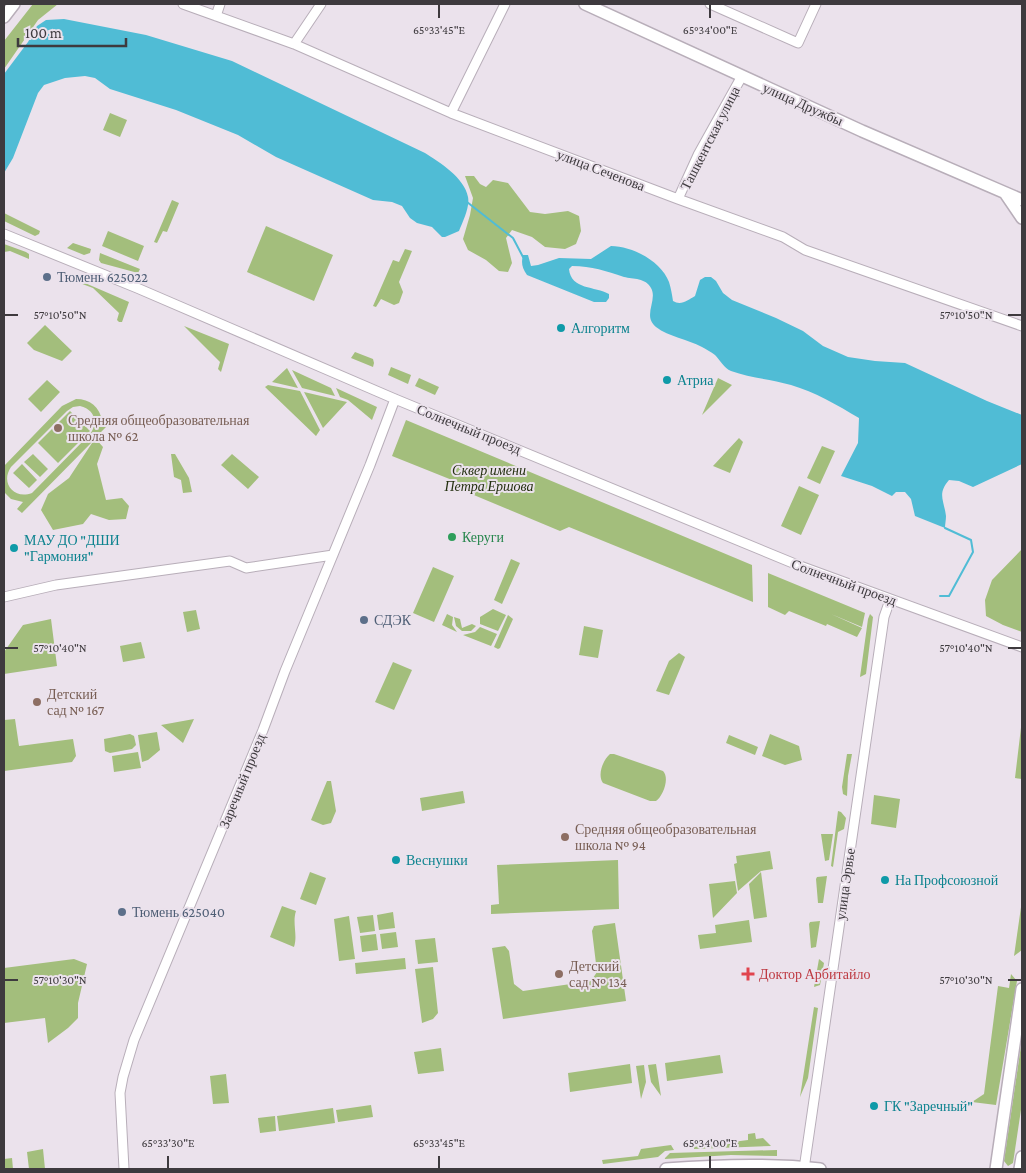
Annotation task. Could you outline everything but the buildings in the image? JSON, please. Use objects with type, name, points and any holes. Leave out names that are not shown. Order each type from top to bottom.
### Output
[{"type":"main road","points":[[4,17],[14,4]]},
{"type":"main road","name":"улица Дружбы","points":[[585,4],[1022,200]]},
{"type":"main road","points":[[1005,193],[1022,218]]},
{"type":"main road","points":[[996,1169],[1022,989]]},
{"type":"main road","points":[[1020,1169],[1022,1157]]},
{"type":"main road","points":[[666,1169],[734,1164],[820,1169]]},
{"type":"street","name":"улица Сеченова","points":[[183,4],[294,44],[451,113],[678,200],[783,237],[805,250],[1022,326]]},
{"type":"street","points":[[216,16],[220,4]]},
{"type":"street","points":[[294,44],[320,4]]},
{"type":"street","points":[[451,113],[505,4]]},
{"type":"street","points":[[710,4],[798,43],[816,4]]},
{"type":"street","name":"Ташкентская улица","points":[[678,200],[698,155],[742,76]]},
{"type":"street","name":"Солнечный проезд","points":[[4,234],[137,288],[394,399],[800,566],[1022,647]]},
{"type":"street","name":"Заречный проезд","points":[[124,1169],[120,1093],[134,1040],[238,793],[370,464],[394,399]]},
{"type":"street","points":[[4,597],[56,586],[230,561],[246,568],[332,556]]},
{"type":"street","name":"улица Эрвье","points":[[804,1168],[882,626],[890,600]]},
{"type":"green space","points":[[33,4],[58,4],[38,20],[4,69],[4,41]]},
{"type":"green space","points":[[110,113],[127,120],[120,137],[103,130]]},
{"type":"green space","points":[[465,176],[474,176],[480,184],[486,187],[493,180],[508,183],[530,212],[545,214],[568,211],[579,216],[581,231],[576,244],[565,249],[545,247],[532,237],[512,230],[506,238],[512,263],[508,272],[499,271],[486,260],[468,250],[463,239],[473,198]]},
{"type":"green space","points":[[172,200],[179,203],[167,232],[163,231],[157,243],[154,242]]},
{"type":"green space","points":[[4,213],[40,231],[39,234],[35,236],[4,221]]},
{"type":"green space","points":[[266,226],[333,255],[314,301],[247,272]]},
{"type":"green space","points":[[108,231],[144,246],[138,261],[102,246]]},
{"type":"green space","points":[[73,243],[91,249],[90,253],[84,255],[67,248]]},
{"type":"green space","points":[[4,244],[26,252],[29,254],[29,259],[10,251],[4,252]]},
{"type":"green space","points":[[405,249],[412,251],[399,282],[403,292],[399,303],[394,305],[381,299],[376,307],[373,306],[393,260],[399,262]]},
{"type":"green space","points":[[100,253],[140,269],[138,273],[101,263],[99,260]]},
{"type":"green space","points":[[78,280],[129,302],[122,322],[117,320],[119,313],[93,288],[77,282]]},
{"type":"green space","points":[[45,325],[72,351],[62,361],[34,350],[27,343]]},
{"type":"green space","points":[[184,326],[229,344],[221,372],[218,369],[220,362]]},
{"type":"green space","points":[[355,352],[373,359],[373,367],[351,358]]},
{"type":"green space","points":[[391,367],[411,375],[408,384],[388,375]]},
{"type":"green space","points":[[287,368],[298,388],[272,382]]},
{"type":"green space","points":[[292,370],[331,388],[335,396],[302,388]]},
{"type":"green space","points":[[419,378],[439,387],[435,395],[415,386]]},
{"type":"green space","points":[[718,378],[732,385],[702,415]]},
{"type":"green space","points":[[47,380],[60,392],[41,412],[28,399]]},
{"type":"green space","points":[[268,385],[300,391],[320,430],[316,436],[265,387]]},
{"type":"green space","points":[[336,388],[377,407],[372,420],[348,400],[340,397]]},
{"type":"green space","points":[[304,392],[347,402],[323,428]]},
{"type":"green space","points":[[76,399],[86,400],[97,408],[102,421],[108,425],[95,438],[103,447],[97,464],[106,500],[122,498],[129,506],[126,519],[109,520],[91,514],[83,524],[53,530],[41,510],[48,494],[69,478],[94,440],[22,513],[17,509],[23,502],[11,499],[4,492],[4,466],[62,406]],"holes":[[[80,406],[85,408],[94,417],[94,425],[90,434],[32,493],[25,495],[11,489],[7,479],[11,467],[67,411],[73,407]]]},
{"type":"green space","points":[[70,411],[90,431],[58,463],[38,443]]},
{"type":"green space","name":"Сквер имени Петра Ершова","points":[[406,420],[752,565],[753,602],[569,527],[560,531],[469,493],[467,486],[392,456]]},
{"type":"green space","points":[[739,438],[743,442],[730,473],[713,466]]},
{"type":"green space","points":[[822,446],[835,451],[820,484],[807,478]]},
{"type":"green space","points":[[33,454],[48,469],[40,477],[24,462]]},
{"type":"green space","points":[[171,454],[175,454],[189,478],[192,492],[183,493],[181,480],[174,477]]},
{"type":"green space","points":[[232,454],[259,477],[248,489],[221,465]]},
{"type":"green space","points":[[22,464],[37,480],[29,488],[13,473]]},
{"type":"green space","points":[[799,486],[819,495],[801,535],[781,526]]},
{"type":"green space","points":[[1022,549],[1022,632],[986,616],[985,600],[992,580]]},
{"type":"green space","points":[[511,559],[520,563],[502,604],[494,600]]},
{"type":"green space","points":[[433,567],[454,576],[434,622],[413,613]]},
{"type":"green space","points":[[768,573],[865,613],[862,627],[831,614],[862,628],[857,637],[789,611],[785,615],[768,607]]},
{"type":"green space","points":[[493,609],[506,615],[498,631],[480,624],[480,617]]},
{"type":"green space","points":[[196,610],[200,629],[187,632],[183,612]]},
{"type":"green space","points":[[447,614],[453,617],[452,625],[457,632],[442,625]]},
{"type":"green space","points":[[870,614],[873,617],[866,674],[860,677],[868,619]]},
{"type":"green space","points":[[508,615],[513,619],[498,649],[494,647]]},
{"type":"green space","points":[[454,617],[460,619],[462,628],[472,624],[476,626],[471,631],[462,631],[456,626]]},
{"type":"green space","points":[[51,619],[57,666],[4,674],[4,652],[23,625]]},
{"type":"green space","points":[[584,626],[603,630],[598,658],[579,655]]},
{"type":"green space","points":[[480,627],[497,634],[491,646],[463,635],[475,632]]},
{"type":"green space","points":[[141,642],[145,658],[123,662],[120,646]]},
{"type":"green space","points":[[679,653],[685,657],[669,695],[656,691],[669,661]]},
{"type":"green space","points":[[393,662],[412,670],[394,710],[375,702]]},
{"type":"green space","points":[[15,719],[19,746],[73,739],[76,756],[72,762],[4,771],[4,720]]},
{"type":"green space","points":[[194,719],[183,743],[161,725]]},
{"type":"green space","points":[[1022,719],[1022,779],[1015,778]]},
{"type":"green space","points":[[157,732],[160,750],[148,760],[142,762],[138,735]]},
{"type":"green space","points":[[130,734],[134,736],[136,745],[132,749],[110,753],[105,751],[104,739]]},
{"type":"green space","points":[[770,734],[799,746],[802,760],[785,765],[762,756]]},
{"type":"green space","points":[[729,735],[758,747],[755,755],[726,743]]},
{"type":"green space","points":[[138,752],[141,768],[114,772],[112,756]]},
{"type":"green space","points":[[610,754],[663,771],[666,782],[659,799],[650,801],[603,783],[601,780],[602,768]]},
{"type":"green space","points":[[847,754],[852,754],[847,796],[843,794],[842,787]]},
{"type":"green space","points":[[327,781],[331,781],[336,811],[331,823],[323,825],[311,820]]},
{"type":"green space","points":[[463,791],[465,803],[422,811],[420,798]]},
{"type":"green space","points":[[874,795],[900,799],[896,828],[871,824]]},
{"type":"green space","points":[[838,811],[846,818],[844,829],[838,832],[833,867],[831,866]]},
{"type":"green space","points":[[821,834],[833,834],[829,860],[825,861]]},
{"type":"green space","points":[[770,851],[773,869],[761,871],[738,891],[734,864],[737,863],[736,856]]},
{"type":"green space","points":[[618,860],[619,909],[491,914],[491,905],[499,904],[497,865]]},
{"type":"green space","points":[[310,872],[326,878],[316,905],[300,899]]},
{"type":"green space","points":[[761,872],[767,917],[754,919],[749,884]]},
{"type":"green space","points":[[827,876],[823,903],[818,903],[816,879],[817,877]]},
{"type":"green space","points":[[735,881],[737,893],[713,918],[709,884]]},
{"type":"green space","points":[[1022,900],[1022,950],[1014,956]]},
{"type":"green space","points":[[282,906],[296,911],[294,947],[270,937]]},
{"type":"green space","points":[[393,912],[395,928],[379,930],[377,915]]},
{"type":"green space","points":[[373,915],[375,931],[360,933],[357,917]]},
{"type":"green space","points":[[349,916],[355,959],[339,961],[334,919]]},
{"type":"green space","points":[[749,920],[752,942],[700,949],[698,935],[716,933],[715,925]]},
{"type":"green space","points":[[820,921],[816,947],[811,948],[809,924],[810,922]]},
{"type":"green space","points":[[615,923],[626,1001],[503,1019],[492,948],[505,946],[509,951],[514,984],[523,991],[591,981],[597,972],[592,931],[594,926]]},
{"type":"green space","points":[[396,932],[398,947],[382,949],[380,934]]},
{"type":"green space","points":[[376,934],[378,950],[362,952],[360,936]]},
{"type":"green space","points":[[435,938],[438,962],[418,964],[415,940]]},
{"type":"green space","points":[[405,958],[406,969],[356,974],[355,963]]},
{"type":"green space","points":[[74,959],[87,964],[78,1003],[78,1018],[68,1028],[48,1043],[45,1018],[4,1023],[4,968]]},
{"type":"green space","points":[[819,959],[824,963],[820,985],[814,987]]},
{"type":"green space","points":[[433,967],[438,1013],[433,1019],[422,1023],[415,969]]},
{"type":"green space","points":[[1011,974],[1017,981],[996,1105],[972,1102],[984,1094],[998,986],[1009,988]]},
{"type":"green space","points":[[814,1007],[818,1008],[808,1078],[800,1097]]},
{"type":"green space","points":[[1022,1039],[1022,1103],[1013,1163],[1008,1166],[1004,1161]]},
{"type":"green space","points":[[441,1048],[444,1071],[418,1074],[414,1052]]},
{"type":"green space","points":[[720,1055],[723,1073],[667,1081],[665,1063]]},
{"type":"green space","points":[[630,1064],[632,1083],[570,1092],[568,1073]]},
{"type":"green space","points":[[656,1064],[661,1096],[651,1082],[648,1065]]},
{"type":"green space","points":[[644,1065],[646,1082],[641,1099],[636,1066]]},
{"type":"green space","points":[[226,1074],[229,1103],[213,1104],[210,1076]]},
{"type":"green space","points":[[371,1105],[373,1117],[338,1122],[336,1110]]},
{"type":"green space","points":[[333,1108],[335,1123],[279,1131],[277,1116]]},
{"type":"green space","points":[[275,1116],[276,1131],[260,1133],[258,1118]]},
{"type":"green space","points":[[755,1133],[756,1139],[763,1138],[771,1146],[694,1149],[694,1147],[748,1140],[748,1134]]},
{"type":"green space","points":[[671,1145],[674,1150],[665,1151],[658,1157],[603,1164],[602,1160],[638,1156],[641,1149]]},
{"type":"green space","points":[[43,1149],[45,1169],[29,1169],[27,1152]]},
{"type":"green space","points":[[777,1150],[777,1156],[731,1155],[664,1159],[670,1153]]},
{"type":"green space","points":[[12,1158],[13,1169],[4,1169],[4,1159]]},
{"type":"water","points":[[64,19],[146,35],[232,61],[425,153],[451,171],[466,190],[468,205],[459,231],[442,237],[432,227],[417,223],[410,218],[402,206],[392,202],[373,200],[276,157],[238,135],[176,110],[110,89],[95,78],[85,76],[65,78],[44,85],[38,93],[13,158],[4,173],[4,74],[28,42],[37,26],[46,20]]},
{"type":"water","points":[[611,246],[628,249],[653,261],[665,274],[670,284],[673,301],[684,302],[695,296],[700,280],[705,277],[711,277],[716,281],[723,293],[732,300],[803,331],[823,346],[848,357],[905,363],[1022,415],[1022,464],[973,487],[959,481],[949,480],[942,493],[946,516],[945,528],[915,516],[911,499],[905,492],[896,492],[892,496],[872,486],[841,476],[858,443],[859,418],[809,391],[731,371],[715,355],[707,350],[672,336],[656,327],[650,318],[653,293],[646,282],[592,268],[572,266],[569,269],[574,281],[609,294],[606,302],[594,302],[527,275],[522,265],[523,255],[528,255],[531,266],[559,258],[591,259]]},
{"type":"waterway","points":[[467,202],[513,238],[523,257]]},
{"type":"waterway","points":[[940,596],[949,596],[973,552],[971,540],[945,528]]},
{"type":"place","name":"Тюмень 625022","points":[[47,277]]},
{"type":"place","name":"Алгоритм","points":[[561,328]]},
{"type":"place","name":"Атриа","points":[[667,380]]},
{"type":"place","name":"Средняя общеобразовательная школа № 62","points":[[58,428]]},
{"type":"place","name":"Керуги","points":[[452,537]]},
{"type":"place","name":"МАУ ДО \"ДШИ \"Гармония\"","points":[[14,548]]},
{"type":"place","name":"СДЭК","points":[[364,620]]},
{"type":"place","name":"Детский сад № 167","points":[[37,702]]},
{"type":"place","name":"Средняя общеобразовательная школа № 94","points":[[565,837]]},
{"type":"place","name":"Веснушки","points":[[396,860]]},
{"type":"place","name":"На Профсоюзной","points":[[885,880]]},
{"type":"place","name":"Тюмень 625040","points":[[122,912]]},
{"type":"place","name":"Детский сад № 134","points":[[559,974]]},
{"type":"place","name":"Доктор Арбитайло","points":[[748,974]]},
{"type":"place","name":"ГК \"Заречный\"","points":[[874,1106]]}]
